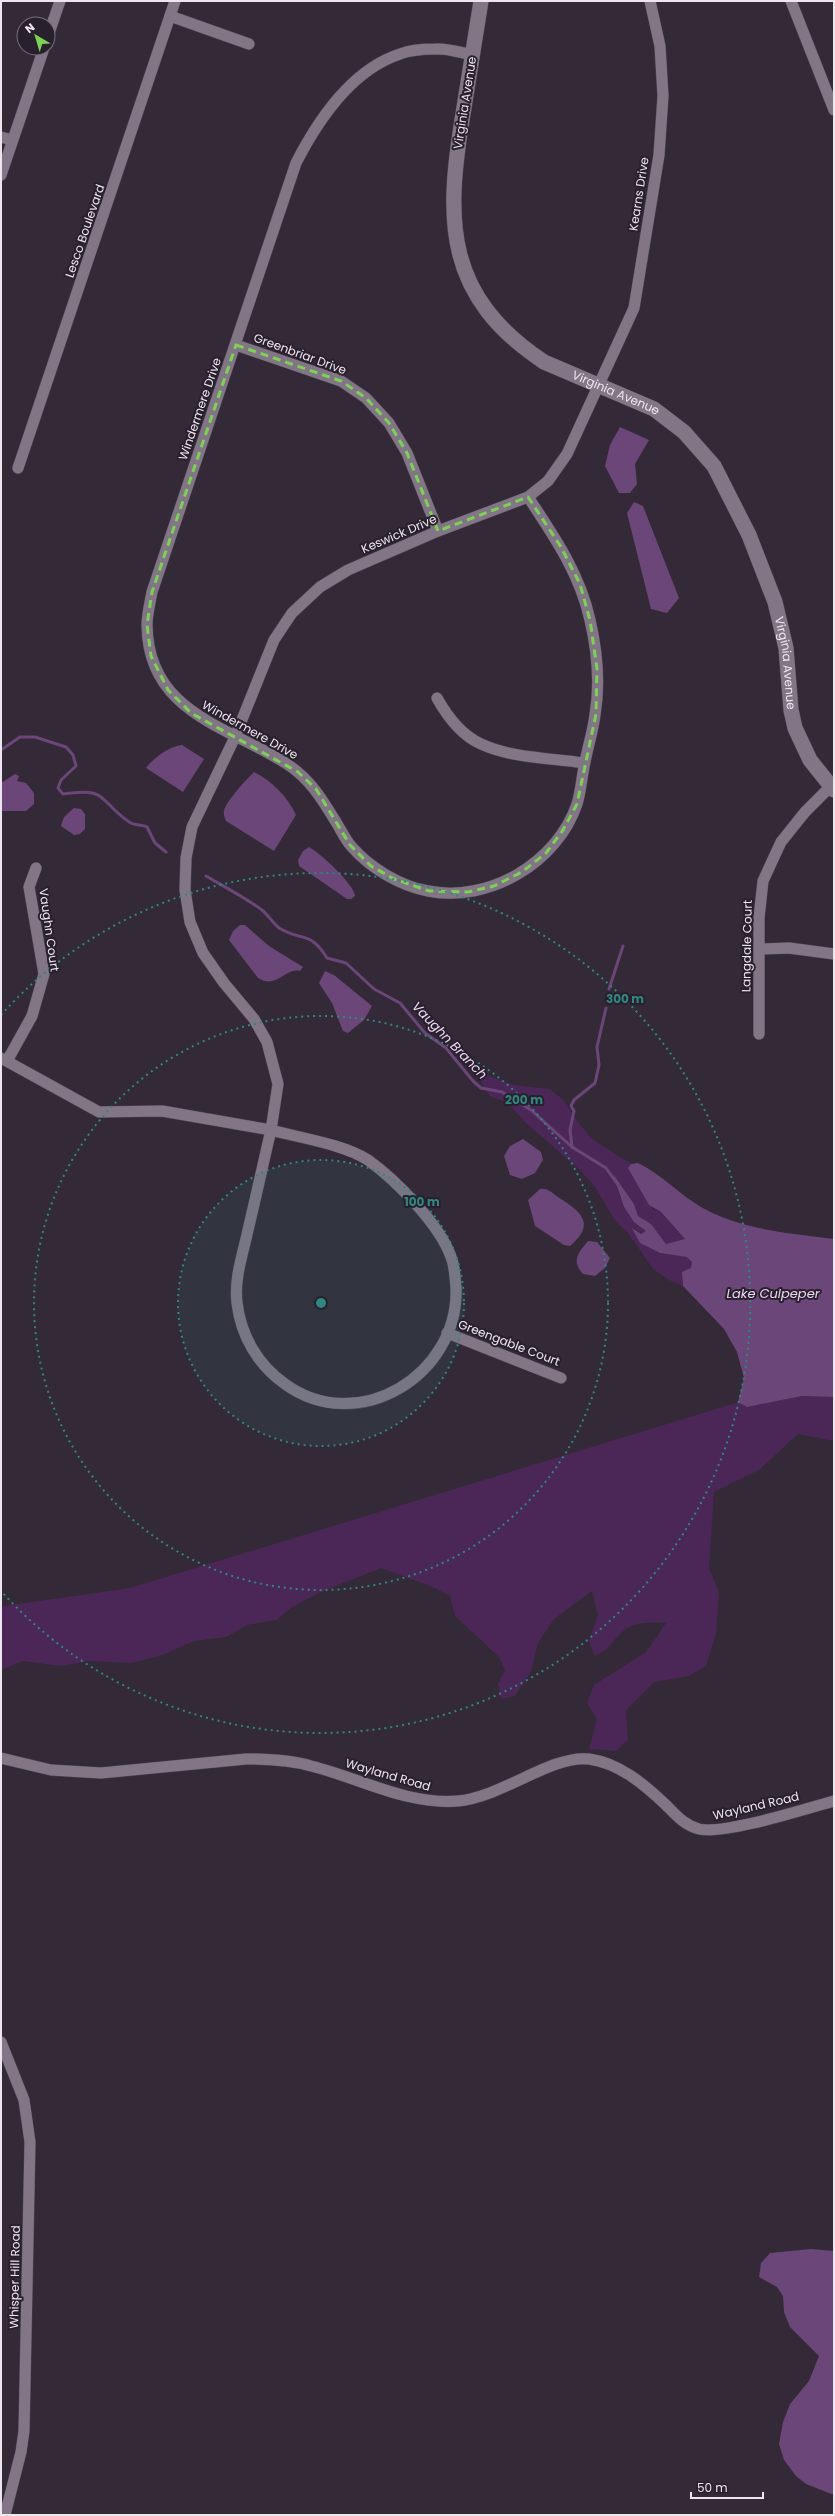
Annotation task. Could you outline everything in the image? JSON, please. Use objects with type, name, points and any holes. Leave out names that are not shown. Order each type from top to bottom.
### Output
[{"type":"street","points":[[55,16],[60,1]]},
{"type":"street","name":"Lesco Boulevard","points":[[18,468],[175,1]]},
{"type":"street","name":"Virginia Avenue","points":[[481,1],[455,163],[453,197],[458,247],[465,270],[483,306],[494,321],[522,347],[544,362],[654,409],[700,448],[720,476],[749,535],[780,617],[786,648],[791,710],[795,728],[810,760],[832,788]]},
{"type":"street","name":"Kearns Drive","points":[[598,384],[634,308],[659,155],[664,96],[660,46],[650,1]]},
{"type":"street","points":[[791,1],[834,110]]},
{"type":"street","points":[[170,16],[250,44]]},
{"type":"street","name":"Windermere Drive","points":[[473,55],[438,49],[400,54],[371,68],[339,98],[313,131],[296,162],[236,345],[152,592],[147,625],[151,656],[168,690],[191,713],[278,758],[298,772],[316,789],[350,845],[371,866],[394,879],[429,891],[468,892],[494,886],[522,872],[546,853],[563,830],[577,804],[584,763],[596,714],[597,669],[590,620],[580,584],[561,547],[528,497]]},
{"type":"street","points":[[1,175],[41,56]]},
{"type":"street","points":[[1,137],[12,140]]},
{"type":"street","name":"Greenbriar Drive","points":[[236,345],[341,381],[366,398],[389,423],[407,453],[438,531]]},
{"type":"street","name":"Keswick Drive","points":[[4,1059],[70,1098],[99,1112],[162,1111],[187,1114],[271,1130],[324,1143],[367,1160],[394,1183],[425,1216],[443,1240],[452,1258],[456,1299],[448,1333],[438,1354],[425,1369],[411,1381],[386,1395],[365,1401],[332,1403],[311,1398],[292,1390],[264,1366],[248,1341],[241,1324],[236,1282],[271,1130],[278,1084],[267,1042],[254,1019],[224,983],[203,953],[190,922],[185,890],[186,858],[192,827],[235,737],[274,640],[292,613],[320,587],[348,570],[438,531],[484,516],[528,497],[548,481],[567,454],[598,384]]},
{"type":"street","points":[[437,698],[447,714],[461,730],[481,744],[510,752],[584,763]]},
{"type":"street","name":"Langdale Court","points":[[759,1034],[759,918],[763,881],[781,842],[805,812],[832,788]]},
{"type":"street","name":"Vaughn Court","points":[[4,1059],[32,1016],[44,974],[29,887],[36,868]]},
{"type":"street","points":[[760,949],[789,948],[834,954]]},
{"type":"street","name":"Greengable Court","points":[[448,1333],[561,1378]]},
{"type":"street","name":"Wayland Road","points":[[1,1758],[51,1770],[101,1773],[246,1759],[268,1759],[313,1766],[420,1799],[445,1802],[490,1794],[559,1763],[585,1759],[611,1764],[622,1770],[644,1786],[688,1825],[708,1830],[785,1814],[834,1801]]},
{"type":"street","name":"Whisper Hill Road","points":[[1,2042],[24,2100],[30,2142],[24,2431],[21,2452],[5,2515]]},
{"type":"highlighted area","points":[[236,345],[341,381],[366,398],[389,423],[407,453],[438,531],[528,497],[561,547],[580,584],[590,620],[597,669],[596,714],[577,804],[563,830],[546,853],[522,872],[494,886],[468,892],[429,891],[394,879],[371,866],[350,845],[316,789],[298,772],[191,713],[168,690],[151,656],[147,625],[152,592]]},
{"type":"shaded area","points":[[473,1070],[514,1085],[549,1089],[564,1100],[577,1121],[592,1139],[631,1164],[629,1168],[653,1209],[661,1212],[685,1240],[666,1244],[651,1224],[638,1216],[634,1204],[614,1176],[620,1197],[646,1231],[641,1234],[633,1228],[640,1243],[660,1253],[688,1257],[692,1262],[691,1268],[682,1280],[683,1286],[669,1280],[653,1269],[628,1233],[614,1219],[595,1187],[580,1170],[527,1124],[506,1102],[490,1096]]},
{"type":"shaded area","points":[[802,1396],[834,1397],[834,1441],[798,1434],[759,1470],[714,1492],[709,1568],[719,1593],[716,1634],[706,1666],[689,1676],[654,1682],[626,1710],[628,1740],[616,1751],[589,1749],[597,1719],[587,1703],[594,1685],[646,1652],[666,1623],[642,1623],[630,1627],[620,1634],[607,1649],[595,1656],[589,1641],[598,1615],[592,1591],[554,1619],[538,1643],[531,1671],[515,1696],[501,1699],[498,1684],[505,1670],[499,1657],[455,1616],[450,1596],[433,1587],[381,1568],[321,1592],[292,1607],[277,1620],[247,1625],[226,1637],[194,1641],[163,1655],[131,1663],[91,1661],[61,1666],[23,1661],[1,1670],[1,1608],[4,1606],[130,1588],[739,1402],[747,1407]]},
{"type":"water","points":[[620,427],[649,440],[635,464],[637,484],[630,493],[619,493],[605,466],[610,445]]},
{"type":"water","points":[[634,502],[643,506],[679,598],[667,613],[651,609],[627,513]]},
{"type":"water","points":[[182,745],[204,759],[183,792],[146,768],[162,753]]},
{"type":"water","points":[[254,772],[279,790],[289,802],[296,815],[274,851],[226,821],[224,816],[224,811],[228,802]]},
{"type":"water","points":[[15,774],[19,776],[17,781],[26,783],[34,793],[34,804],[26,811],[1,811],[1,783]]},
{"type":"water","points":[[74,808],[81,809],[85,814],[85,829],[80,834],[74,835],[61,826],[64,817]]},
{"type":"water","points":[[309,847],[328,862],[343,877],[349,884],[355,896],[351,899],[347,899],[299,866],[298,860],[303,851]]},
{"type":"water","points":[[240,925],[245,925],[269,946],[303,967],[300,971],[290,972],[276,980],[265,981],[258,978],[229,940],[233,931]]},
{"type":"water","points":[[325,971],[334,975],[372,1006],[364,1020],[348,1033],[343,1031],[332,1003],[319,983]]},
{"type":"water","points":[[523,1139],[541,1152],[543,1160],[535,1173],[522,1179],[510,1175],[504,1156],[510,1146]]},
{"type":"water","name":"Lake Culpeper","points":[[638,1163],[693,1202],[716,1215],[749,1226],[834,1239],[834,1397],[802,1396],[747,1407],[738,1402],[744,1378],[737,1352],[724,1329],[683,1286],[682,1272],[691,1268],[692,1262],[687,1257],[660,1253],[640,1243],[632,1228],[641,1234],[646,1231],[634,1222],[624,1207],[613,1174],[634,1204],[638,1216],[651,1224],[666,1244],[685,1239],[661,1212],[649,1205],[628,1168],[631,1164]]},
{"type":"water","points":[[540,1189],[548,1190],[569,1204],[580,1214],[584,1226],[578,1239],[570,1246],[564,1245],[535,1226],[528,1200]]},
{"type":"water","points":[[588,1241],[597,1242],[610,1258],[605,1268],[595,1276],[583,1274],[577,1265],[577,1257],[581,1249]]},
{"type":"water","points":[[811,2249],[834,2251],[834,2495],[806,2484],[796,2476],[784,2460],[779,2444],[783,2422],[790,2404],[809,2381],[819,2356],[790,2327],[784,2312],[783,2296],[777,2287],[759,2277],[761,2263],[770,2253]]},
{"type":"waterway","name":"Vaughn Branch","points":[[1,750],[20,737],[35,737],[66,747],[73,755],[76,766],[61,780],[58,788],[63,794],[88,792],[101,797],[129,822],[147,827],[155,843],[166,852]]},
{"type":"waterway","name":"Vaughn Branch","points":[[206,876],[262,910],[279,928],[316,943],[327,958],[346,963],[374,989],[400,1003],[425,1033],[446,1048],[473,1081],[481,1088],[502,1092],[531,1110],[572,1147],[606,1168],[618,1185]]},
{"type":"waterway","points":[[609,989],[623,946]]},
{"type":"waterway","points":[[572,1147],[570,1130],[574,1111],[571,1106],[574,1100],[595,1083],[599,1065],[597,1047],[606,1008]]}]
